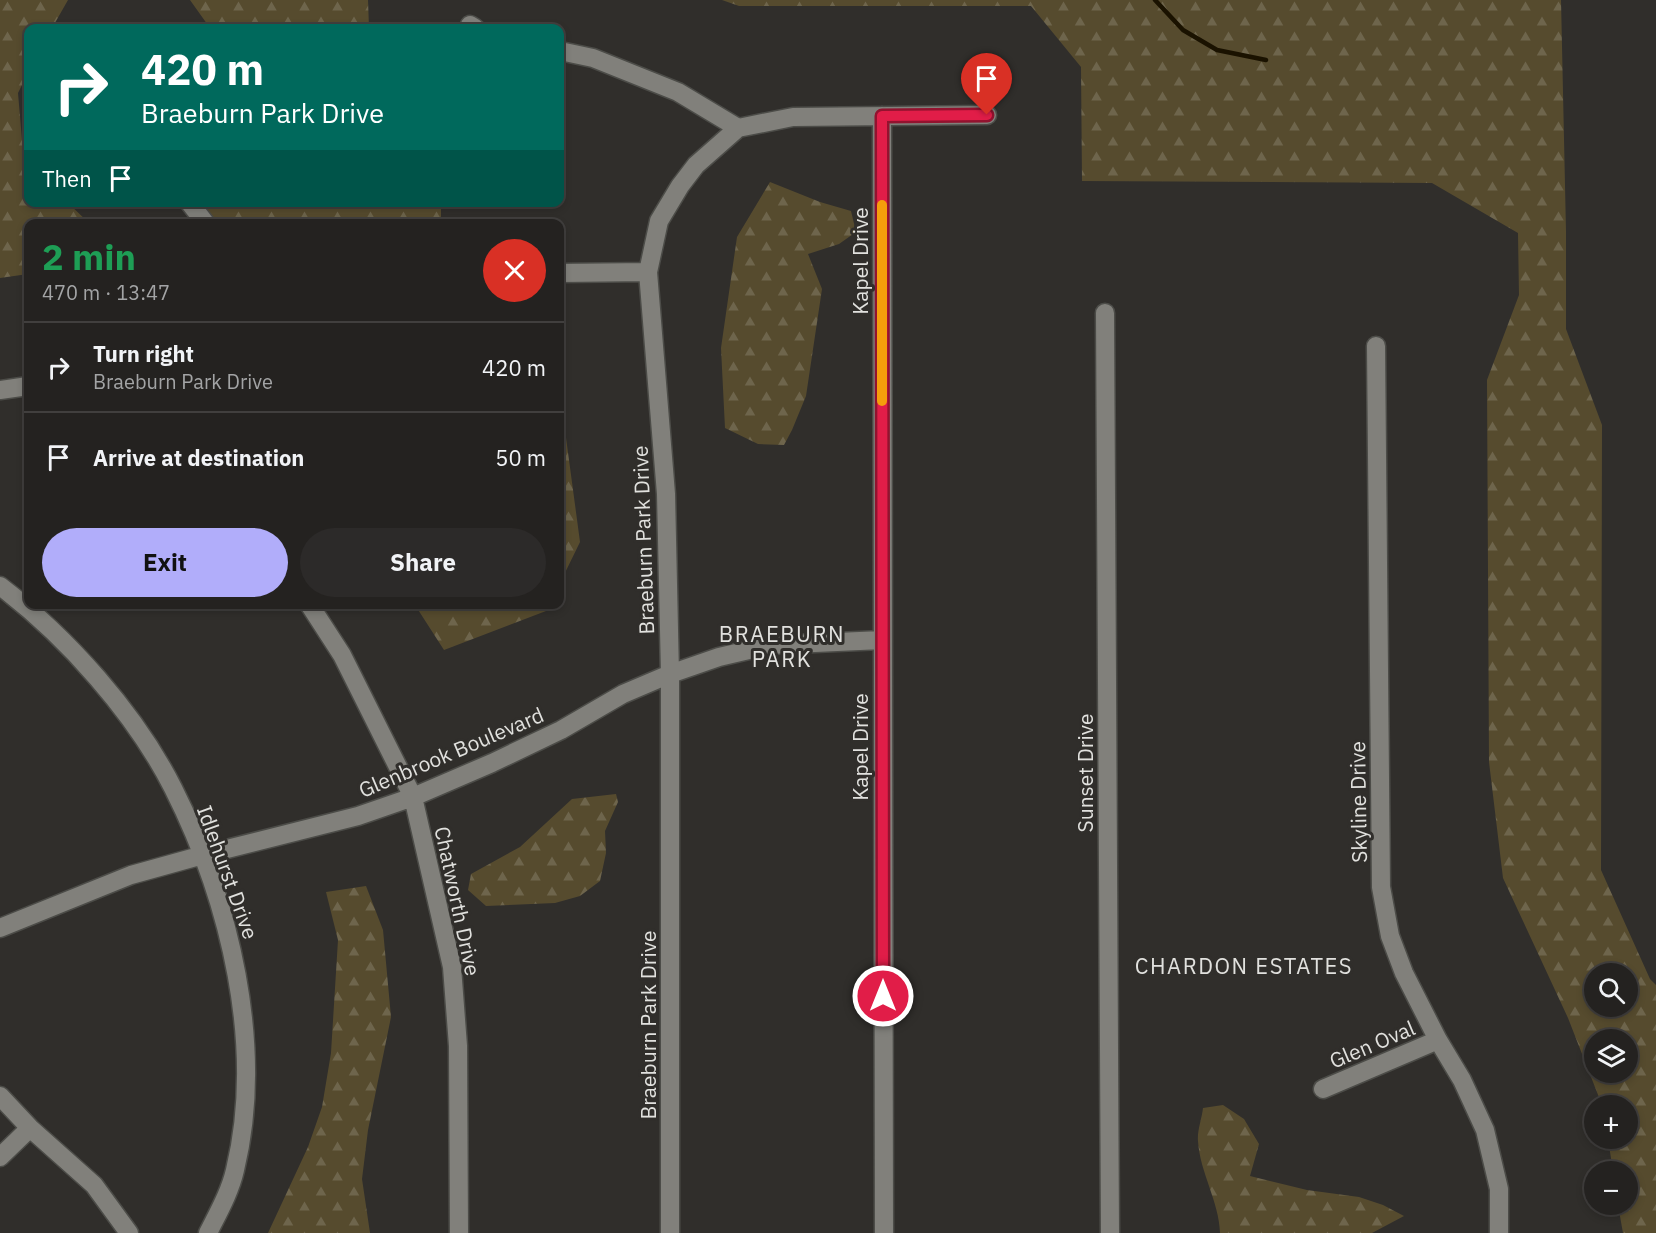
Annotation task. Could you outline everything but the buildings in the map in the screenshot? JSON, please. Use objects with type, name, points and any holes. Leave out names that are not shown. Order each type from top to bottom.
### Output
[{"type":"street","points":[[564,52],[593,58],[678,92],[738,128],[793,117],[987,115]]},
{"type":"street","name":"Kapel Drive","points":[[882,116],[884,1233]]},
{"type":"street","name":"Braeburn Park Drive","points":[[670,1233],[670,674],[666,494],[648,272],[659,221],[680,186],[696,165],[738,128]]},
{"type":"street","points":[[193,207],[202,219]]},
{"type":"street","points":[[564,273],[648,272]]},
{"type":"street","name":"Sunset Drive","points":[[1104,313],[1110,1233]]},
{"type":"street","name":"Skyline Drive","points":[[1376,346],[1381,886],[1390,936],[1404,973],[1438,1040],[1462,1080],[1485,1130],[1499,1189],[1499,1233]]},
{"type":"street","points":[[0,390],[24,387]]},
{"type":"street","name":"Idlehurst Drive","points":[[0,586],[24,604]]},
{"type":"street","name":"Idlehurst Drive","points":[[29,609],[98,677],[148,747],[173,788],[203,855],[235,956],[246,1042],[244,1124],[237,1163],[208,1233]]},
{"type":"street","name":"Chatworth Drive","points":[[312,609],[342,655],[413,797],[452,967],[458,1046],[459,1233]]},
{"type":"street","name":"Glenbrook Boulevard","points":[[0,928],[131,876],[203,855],[358,816],[413,797],[492,764],[561,730],[623,694],[719,657],[770,645],[882,640]]},
{"type":"street","name":"Glen Oval","points":[[1323,1089],[1438,1040]]},
{"type":"street","points":[[0,1096],[30,1128],[94,1185],[129,1233]]},
{"type":"street","points":[[0,1157],[30,1128]]},
{"type":"green space","points":[[0,0],[68,0],[54,24],[24,24],[24,81],[18,93],[24,143],[24,207],[72,207],[85,219],[24,219],[24,275],[0,278]]},
{"type":"green space","points":[[190,0],[368,0],[369,24],[207,24]]},
{"type":"green space","points":[[722,0],[1561,0],[1566,329],[1602,425],[1601,870],[1650,979],[1656,985],[1656,1233],[1623,1233],[1620,1215],[1638,1215],[1638,1161],[1611,1161],[1610,1149],[1638,1149],[1638,1095],[1598,1095],[1593,1083],[1638,1083],[1638,1029],[1584,1029],[1584,1059],[1568,1018],[1503,878],[1489,762],[1487,380],[1519,295],[1518,233],[1432,183],[1082,181],[1081,67],[1031,6],[739,6]]},
{"type":"green space","points":[[770,182],[820,202],[851,211],[856,232],[839,244],[808,254],[822,289],[806,396],[784,445],[758,444],[725,428],[721,348],[737,237]]},
{"type":"green space","points":[[192,207],[441,207],[441,219],[203,219]]},
{"type":"green space","points":[[564,423],[580,542],[564,575]]},
{"type":"green space","points":[[418,609],[547,609],[546,611],[444,650]]},
{"type":"green space","points":[[616,794],[618,802],[605,831],[606,853],[600,881],[580,896],[555,903],[486,906],[468,890],[471,874],[520,847],[572,799]]},
{"type":"green space","points":[[366,886],[383,930],[391,1017],[368,1130],[362,1179],[370,1233],[268,1233],[308,1147],[322,1107],[331,1053],[338,940],[326,892]]},
{"type":"green space","points":[[1223,1105],[1244,1119],[1259,1144],[1250,1176],[1307,1190],[1359,1197],[1383,1205],[1404,1216],[1372,1233],[1220,1233],[1219,1221],[1199,1153],[1198,1137],[1203,1108]]},
{"type":"waterway","points":[[1155,0],[1183,30],[1217,50],[1266,60]]},
{"type":"slow traffic","points":[[882,205],[882,401]]},
{"type":"district","name":"BRAEBURN PARK","points":[[782,646]]},
{"type":"district","name":"CHARDON ESTATES","points":[[1244,965]]},
{"type":"route","points":[[883,996],[882,116],[987,115]]}]
